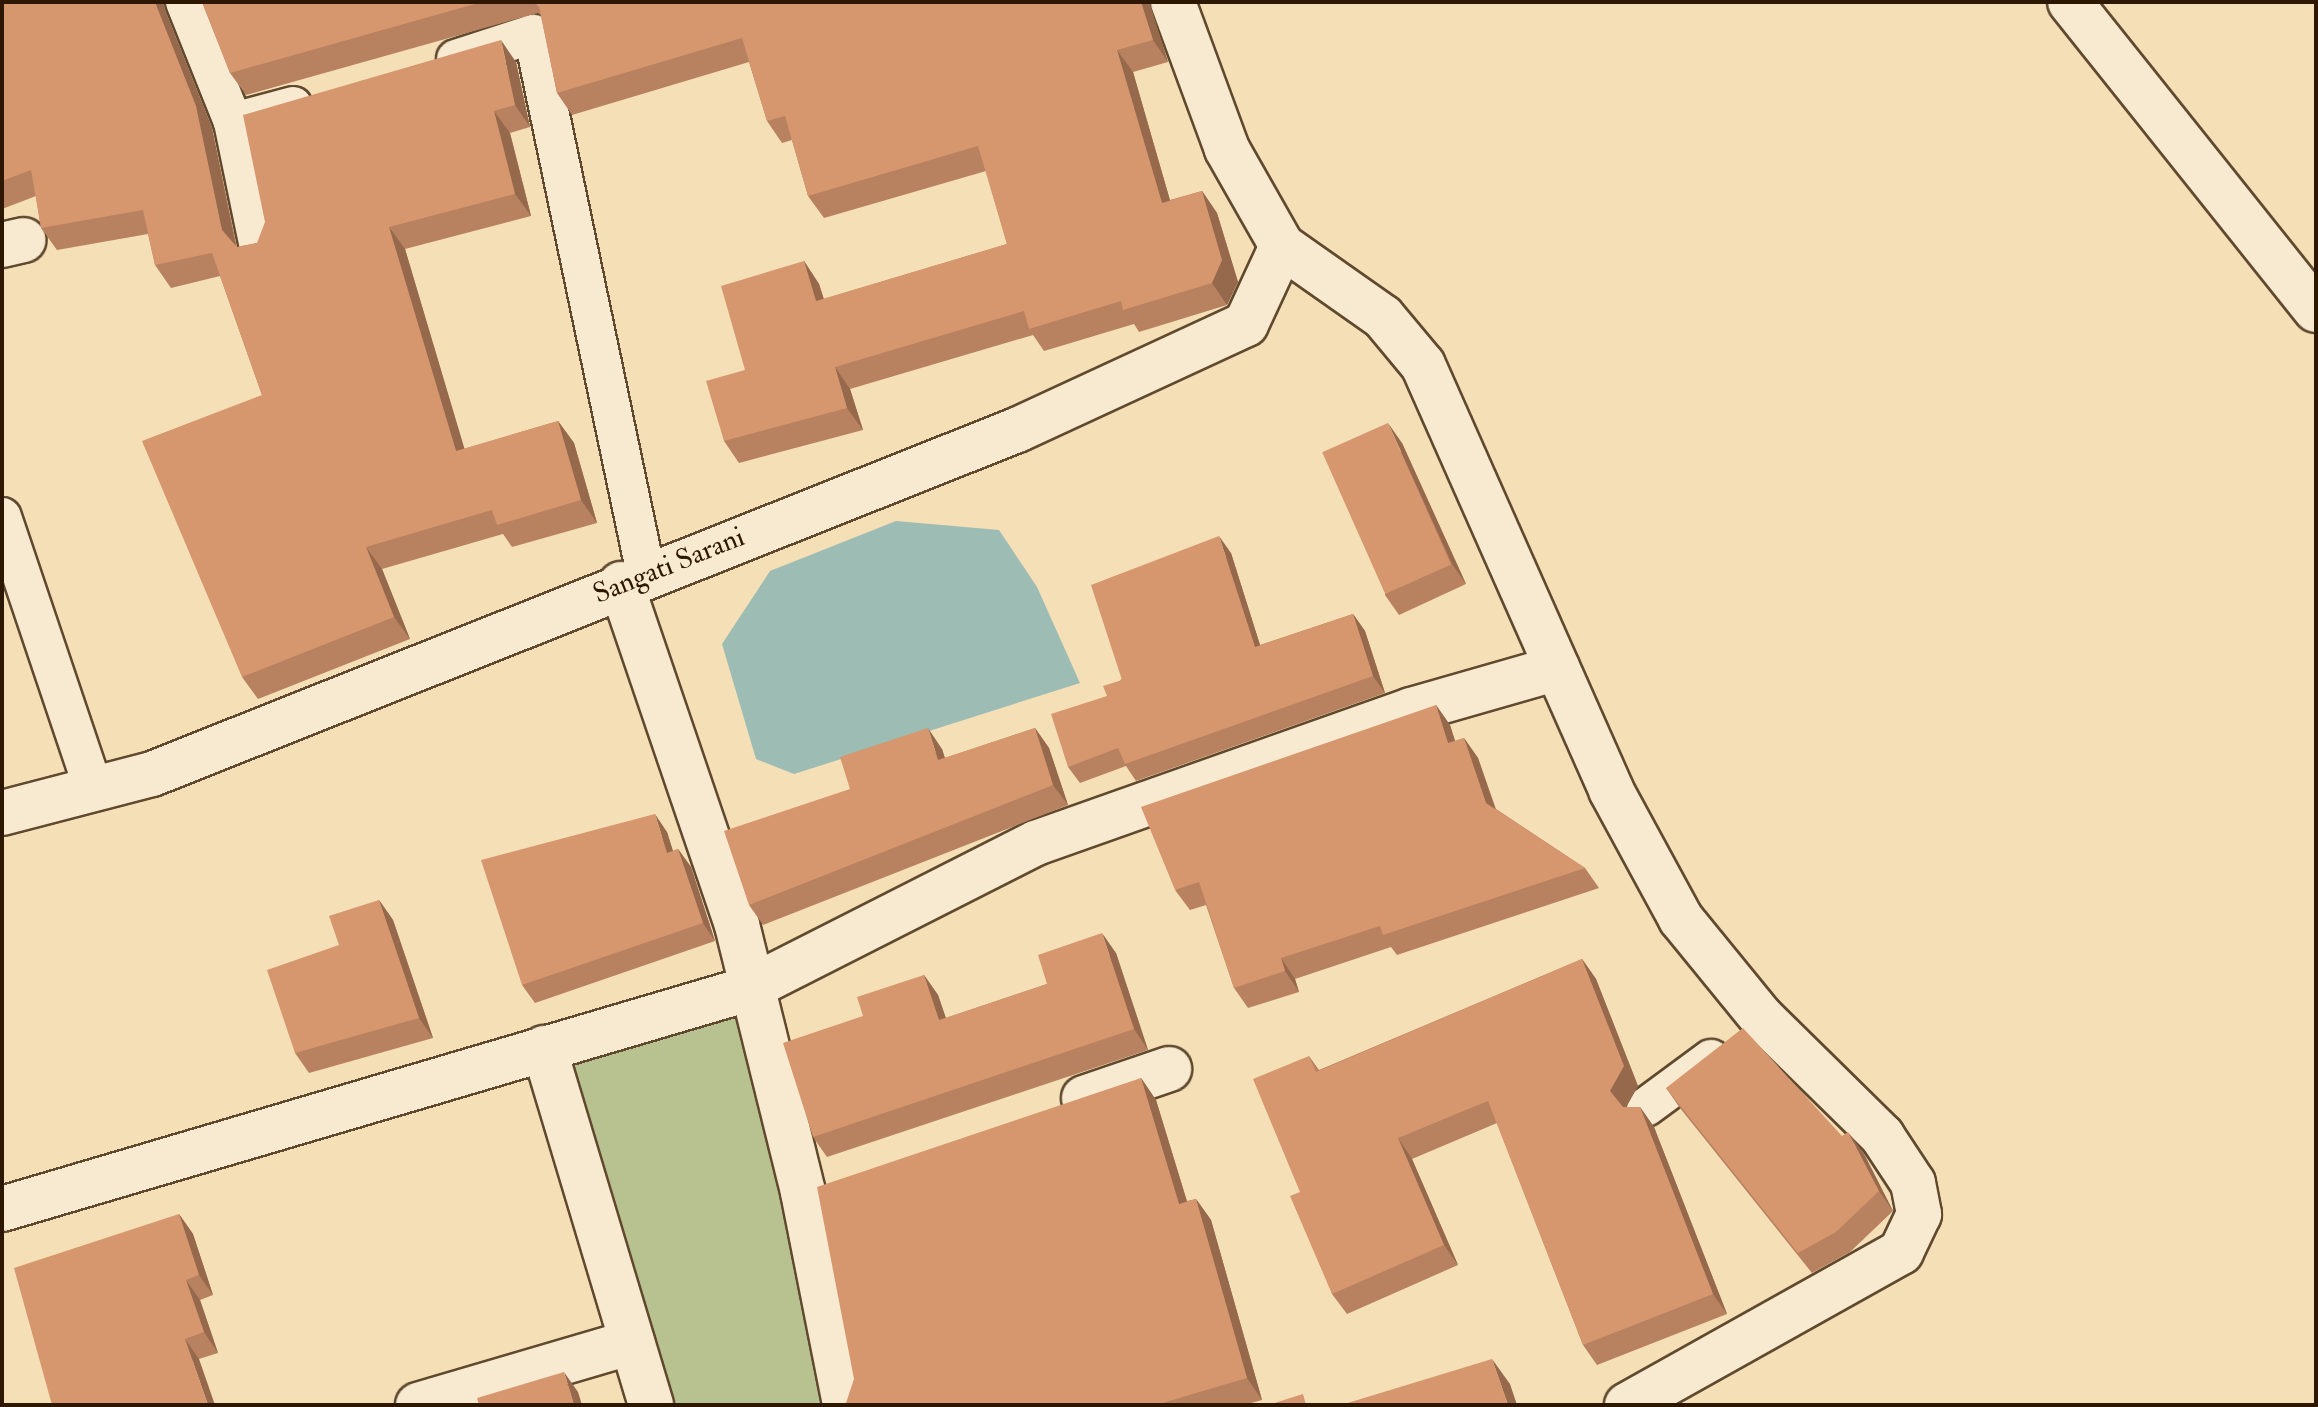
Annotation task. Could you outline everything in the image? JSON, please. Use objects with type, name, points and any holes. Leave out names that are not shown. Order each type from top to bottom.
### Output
[{"type":"street","points":[[1173,2],[1227,149],[1282,246],[1383,317],[1423,365],[1611,790],[1681,919],[1761,1017],[1882,1136],[1913,1183],[1919,1214],[1901,1252],[1871,1274],[1627,1405]]},
{"type":"street","points":[[2070,2],[2316,310]]},
{"type":"street","name":"Sangati Sarani","points":[[2,813],[94,790],[181,763],[634,579],[1017,430],[1246,324],[1282,246]]},
{"type":"street","points":[[634,579],[737,925],[748,989],[803,1192],[845,1405]]},
{"type":"street","points":[[2,1209],[748,989],[1036,843],[1381,720],[1557,668]]},
{"type":"street","points":[[544,1048],[651,1405]]},
{"type":"street","points":[[1037,1113],[1169,1069]]},
{"type":"street","points":[[803,1192],[847,1177]]},
{"type":"street","points":[[418,1405],[632,1342]]},
{"type":"lane","points":[[185,2],[233,122],[259,248]]},
{"type":"lane","points":[[421,70],[529,18],[634,579]]},
{"type":"lane","points":[[233,122],[336,94]]},
{"type":"lane","points":[[2,517],[94,790]]},
{"type":"lane","points":[[1646,1107],[1761,1017]]},
{"type":"green space","points":[[734,1006],[796,1211],[841,1405],[667,1405],[569,1059]]},
{"type":"water","points":[[896,521],[999,530],[1037,587],[1080,683],[794,774],[756,759],[722,644],[770,571]]},
{"type":"building","points":[[2,2],[155,2],[196,106],[222,230],[237,247],[257,243],[265,222],[243,115],[501,40],[515,105],[494,111],[515,194],[389,227],[456,451],[558,421],[581,500],[497,525],[492,510],[366,547],[394,617],[242,677],[142,441],[262,395],[212,253],[155,265],[143,210],[41,228],[31,170],[2,181]]},
{"type":"building","points":[[202,2],[482,2],[230,73]]},
{"type":"building","points":[[534,2],[1141,2],[1153,40],[1117,50],[1162,203],[1202,191],[1222,260],[1212,283],[1123,310],[1121,301],[1029,329],[1024,311],[835,367],[847,408],[724,441],[706,381],[745,370],[721,286],[804,261],[816,301],[1007,244],[978,146],[808,196],[785,116],[767,121],[742,38],[557,93],[539,7]]},
{"type":"building","points":[[1388,423],[1451,565],[1385,594],[1322,452]]},
{"type":"building","points":[[1219,536],[1255,647],[1353,614],[1373,676],[1125,764],[1118,748],[1068,767],[1051,714],[1107,696],[1103,686],[1122,680],[1091,585]]},
{"type":"building","points":[[1436,705],[1448,743],[1464,738],[1486,803],[1585,868],[1383,935],[1380,926],[1281,958],[1285,971],[1234,988],[1199,882],[1175,890],[1141,807]]},
{"type":"building","points":[[928,728],[938,760],[1035,728],[1053,785],[749,905],[724,831],[850,789],[840,757]]},
{"type":"building","points":[[655,814],[667,853],[678,849],[703,923],[522,985],[481,860]]},
{"type":"building","points":[[379,900],[419,1018],[295,1053],[267,970],[339,945],[329,916]]},
{"type":"building","points":[[1102,933],[1134,1029],[813,1137],[783,1043],[863,1016],[857,997],[924,975],[939,1020],[1047,984],[1038,955]]},
{"type":"building","points":[[1582,959],[1624,1066],[1610,1091],[1623,1107],[1640,1107],[1713,1294],[1583,1345],[1488,1101],[1398,1138],[1444,1245],[1332,1294],[1290,1196],[1300,1192],[1253,1079],[1309,1056],[1316,1072]]},
{"type":"building","points":[[1743,1028],[1842,1136],[1848,1132],[1879,1191],[1836,1232],[1798,1253],[1666,1088]]},
{"type":"building","points":[[1141,1078],[1179,1204],[1196,1199],[1247,1378],[1156,1405],[846,1405],[854,1379],[817,1187]]},
{"type":"building","points":[[179,1214],[199,1275],[186,1280],[204,1332],[185,1339],[208,1405],[52,1405],[14,1268]]},
{"type":"building","points":[[1492,1359],[1508,1405],[1341,1405]]},
{"type":"building","points":[[564,1372],[574,1405],[479,1405],[477,1398]]},
{"type":"building","points":[[1303,1394],[1306,1405],[1268,1405]]}]
